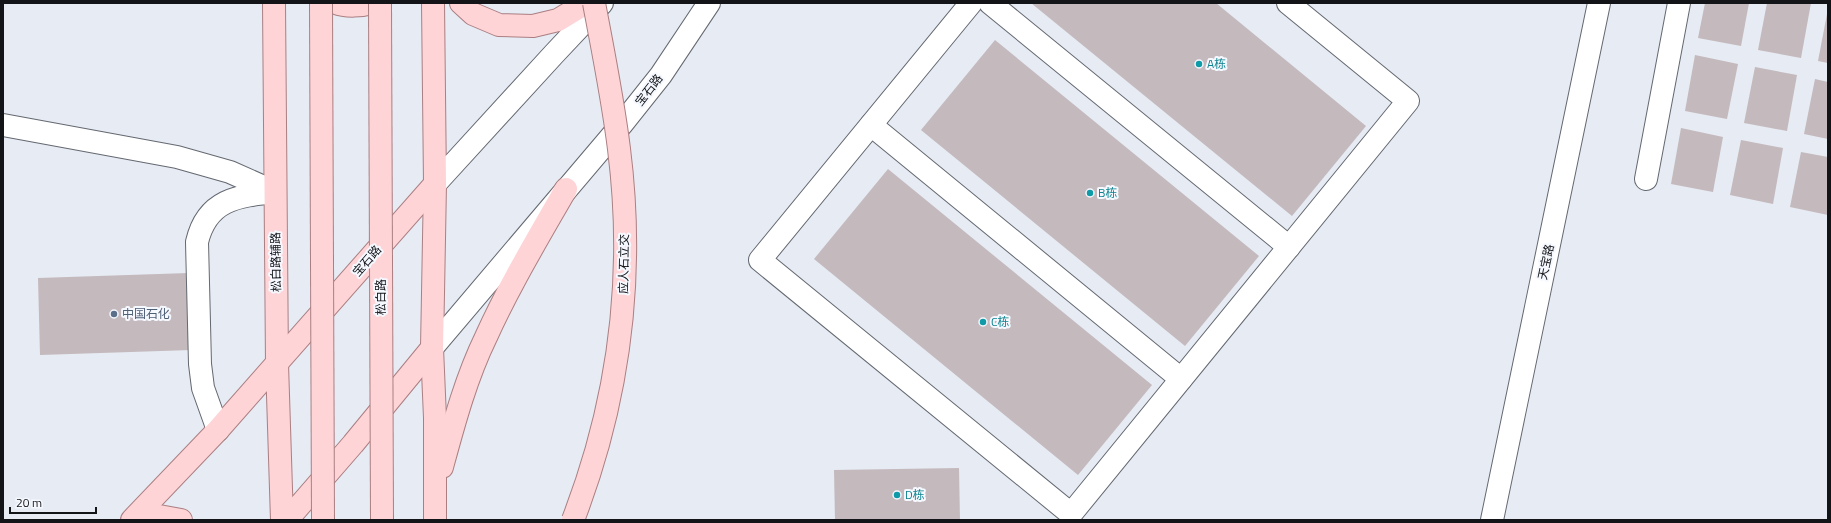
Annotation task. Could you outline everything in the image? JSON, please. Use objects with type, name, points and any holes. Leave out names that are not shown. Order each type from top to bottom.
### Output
[{"type":"main road","name":"松白路辅路","points":[[274,3],[277,364],[282,520]]},
{"type":"main road","points":[[321,3],[323,520]]},
{"type":"main road","points":[[336,3],[341,5],[366,5],[373,3]]},
{"type":"main road","name":"松白路","points":[[380,3],[382,520]]},
{"type":"main road","points":[[433,3],[434,184],[432,348],[435,418],[434,520]]},
{"type":"main road","points":[[461,3],[473,14],[498,25],[533,26],[558,20],[586,3]]},
{"type":"main road","name":"应人石立交","points":[[573,520],[588,482],[612,392],[623,316],[625,231],[619,150],[594,3]]},
{"type":"main road","name":"宝石路","points":[[132,520],[218,430],[434,184]]},
{"type":"main road","points":[[434,493],[458,408],[485,338],[521,266],[566,189]]},
{"type":"main road","name":"宝石路","points":[[287,520],[353,444],[432,348]]},
{"type":"main road","points":[[140,520],[159,516],[181,520]]},
{"type":"street","name":"宝石路","points":[[434,184],[602,3]]},
{"type":"street","name":"宝石路","points":[[432,348],[661,75],[709,3]]},
{"type":"street","points":[[970,3],[760,260],[1071,514],[1408,101],[1288,3]]},
{"type":"street","points":[[990,3],[1289,248]]},
{"type":"street","name":"天宝路","points":[[1492,520],[1599,3]]},
{"type":"street","points":[[1646,179],[1679,3]]},
{"type":"street","points":[[3,125],[177,157],[230,172],[276,192]]},
{"type":"street","points":[[871,125],[1181,379]]},
{"type":"street","points":[[218,430],[203,388],[200,364],[197,242],[200,228],[209,215],[225,201],[244,196],[276,192]]},
{"type":"building","name":"A栋","points":[[1031,3],[1216,3],[1366,126],[1292,216]]},
{"type":"building","points":[[1705,3],[1749,3],[1741,46],[1698,38]]},
{"type":"building","points":[[1767,3],[1811,3],[1801,58],[1758,50]]},
{"type":"building","points":[[1828,14],[1828,63],[1818,61]]},
{"type":"building","name":"B栋","points":[[995,40],[1259,256],[1185,346],[921,130]]},
{"type":"building","points":[[1695,55],[1738,64],[1727,119],[1685,111]]},
{"type":"building","points":[[1755,67],[1797,75],[1787,131],[1744,123]]},
{"type":"building","points":[[1815,79],[1828,82],[1828,139],[1804,134]]},
{"type":"building","points":[[1681,128],[1723,137],[1713,192],[1671,184]]},
{"type":"building","points":[[1741,140],[1783,148],[1773,204],[1730,195]]},
{"type":"building","points":[[1801,152],[1828,157],[1828,215],[1790,207]]},
{"type":"building","name":"C栋","points":[[888,169],[1152,385],[1078,475],[814,259]]},
{"type":"building","name":"中国石化","points":[[189,273],[191,350],[40,355],[38,278]]},
{"type":"building","name":"D栋","points":[[959,468],[960,520],[835,520],[834,470]]},
{"type":"place","name":"A栋","points":[[1199,64]]},
{"type":"place","name":"B栋","points":[[1090,193]]},
{"type":"place","name":"中国石化","points":[[114,314]]},
{"type":"place","name":"C栋","points":[[983,322]]},
{"type":"place","name":"D栋","points":[[897,495]]}]
